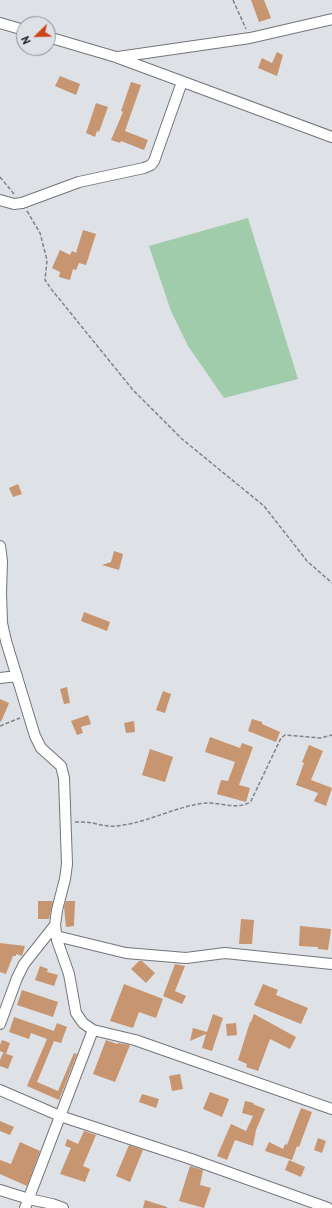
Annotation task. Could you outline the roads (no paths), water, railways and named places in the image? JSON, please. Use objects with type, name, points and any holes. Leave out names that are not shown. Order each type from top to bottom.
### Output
[{"type":"street","points":[[116,58],[250,38],[332,19]]},
{"type":"street","points":[[0,23],[16,28]]},
{"type":"street","points":[[56,39],[116,58],[332,137]]},
{"type":"street","points":[[0,200],[14,204],[22,203],[78,182],[144,168],[151,165],[154,161],[182,82]]},
{"type":"street","points":[[0,546],[2,561],[2,623],[6,641],[35,736],[42,748],[61,766],[64,778],[67,864],[66,878],[57,910],[55,925],[56,936],[69,974],[76,1013],[83,1023],[93,1030],[135,1040],[332,1109]]},
{"type":"street","points":[[0,678],[17,676]]},
{"type":"street","points":[[0,1024],[17,978],[24,964],[55,925]]},
{"type":"street","points":[[56,936],[126,952],[186,958],[225,953],[332,964]]},
{"type":"street","points":[[27,1204],[93,1030]]},
{"type":"street","points":[[0,1090],[60,1116],[191,1159],[328,1208]]},
{"type":"street","points":[[0,1190],[27,1204],[52,1204],[63,1208]]}]
